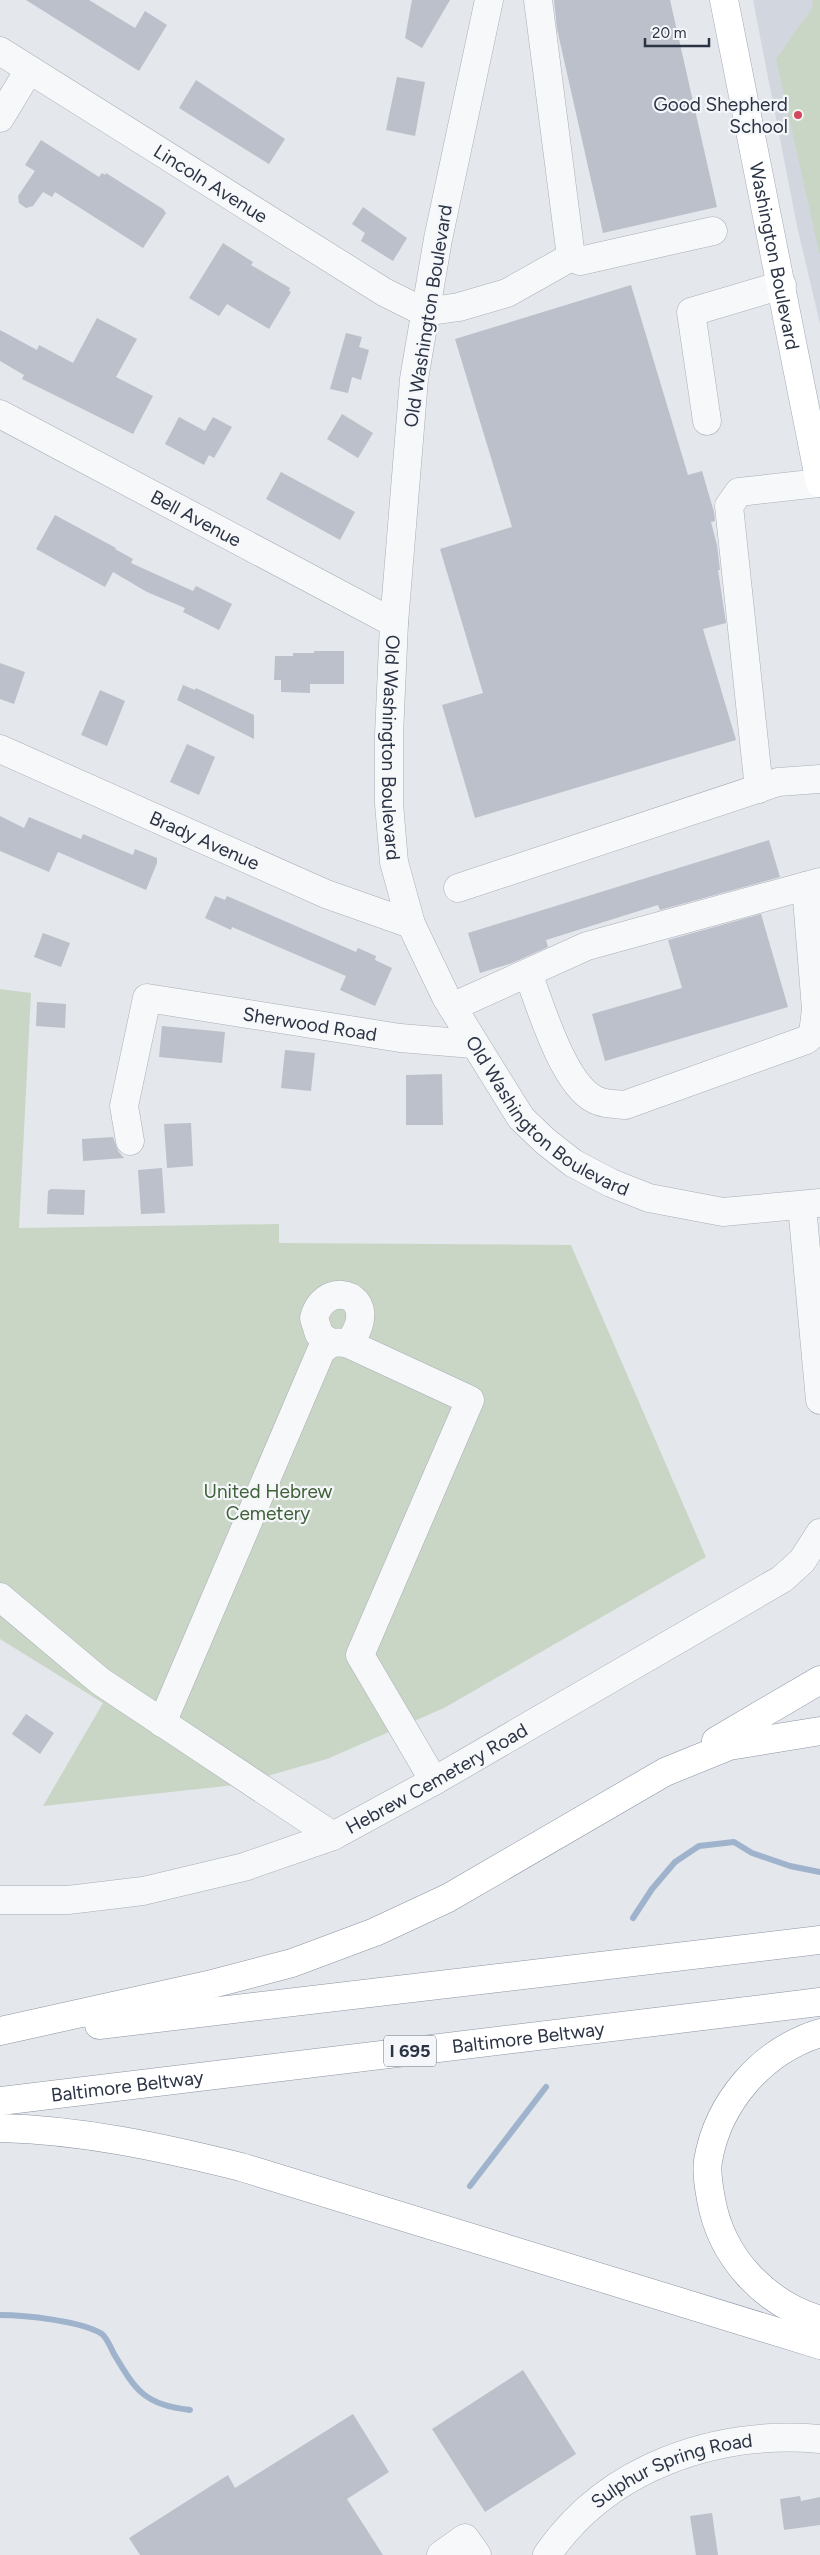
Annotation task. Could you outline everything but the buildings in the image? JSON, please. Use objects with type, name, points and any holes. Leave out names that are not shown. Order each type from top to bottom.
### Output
[{"type":"main road","name":"Washington Boulevard","points":[[724,0],[820,483]]},
{"type":"main road","points":[[0,2031],[208,1985],[292,1963],[375,1932],[448,1898],[820,1680]]},
{"type":"main road","points":[[665,1772],[729,1746],[820,1731]]},
{"type":"main road","points":[[0,2037],[820,1940]]},
{"type":"main road","name":"Baltimore Beltway","points":[[0,2101],[820,2002]]},
{"type":"main road","points":[[820,2033],[778,2053],[751,2075],[728,2103],[714,2134],[707,2163],[714,2216],[736,2260],[764,2292],[790,2308],[820,2320]]},
{"type":"main road","points":[[0,2128],[90,2135],[164,2148],[241,2167],[820,2345]]},
{"type":"street","name":"Old Washington Boulevard","points":[[489,0],[424,312],[414,379],[394,623],[389,735],[390,804],[394,862],[411,924],[452,1007],[473,1044],[521,1118],[545,1141],[574,1163],[611,1183],[649,1198],[723,1212],[811,1204]]},
{"type":"street","points":[[538,0],[571,257]]},
{"type":"street","name":"Lincoln Avenue","points":[[0,51],[384,292],[424,312]]},
{"type":"street","points":[[0,118],[29,70]]},
{"type":"street","points":[[571,257],[580,261],[713,231]]},
{"type":"street","points":[[424,312],[459,307],[507,293],[571,257]]},
{"type":"street","points":[[707,421],[691,312],[782,285]]},
{"type":"street","name":"Bell Avenue","points":[[0,414],[394,623]]},
{"type":"street","points":[[759,789],[729,506],[739,492],[820,483]]},
{"type":"street","name":"Brady Avenue","points":[[0,749],[326,894],[411,924]]},
{"type":"street","points":[[458,888],[778,782],[820,779]]},
{"type":"street","points":[[452,1007],[587,946],[813,884],[816,1009],[813,1034],[806,1040],[625,1105],[594,1100],[578,1085],[554,1044],[528,973]]},
{"type":"street","name":"Sherwood Road","points":[[130,1141],[124,1106],[148,998],[400,1038],[473,1044]]},
{"type":"street","points":[[811,1204],[820,1400]]},
{"type":"street","points":[[162,1723],[321,1351],[339,1343],[470,1400],[360,1655],[434,1781]]},
{"type":"street","name":"Hebrew Cemetery Road","points":[[0,1900],[68,1900],[143,1891],[244,1867],[333,1836],[434,1781],[782,1579],[802,1561],[820,1533]]},
{"type":"street","points":[[0,1597],[100,1681],[333,1836]]},
{"type":"street","name":"Sulphur Spring Road","points":[[547,2555],[582,2516],[615,2488],[652,2466],[692,2451],[728,2442],[785,2436],[820,2439]]},
{"type":"street","points":[[440,2555],[465,2538],[477,2555]]},
{"type":"shaded area","name":"Good Shepherd School","points":[[753,0],[820,0],[820,324],[797,226]]},
{"type":"green space","points":[[812,0],[820,0],[820,256],[776,59],[813,7]]},
{"type":"green space","name":"United Hebrew Cemetery","points":[[0,989],[31,993],[19,1228],[279,1224],[279,1243],[571,1245],[706,1557],[444,1708],[327,1759],[235,1785],[43,1806],[103,1703],[0,1639]]},
{"type":"waterway","points":[[633,1918],[652,1889],[675,1862],[699,1846],[734,1842],[752,1853],[790,1866],[820,1872]]},
{"type":"waterway","points":[[470,2186],[546,2087]]},
{"type":"waterway","points":[[0,2315],[67,2322],[93,2329],[102,2334],[129,2378],[143,2394],[162,2404],[190,2410]]},
{"type":"place","name":"Good Shepherd School","points":[[798,115]]}]
